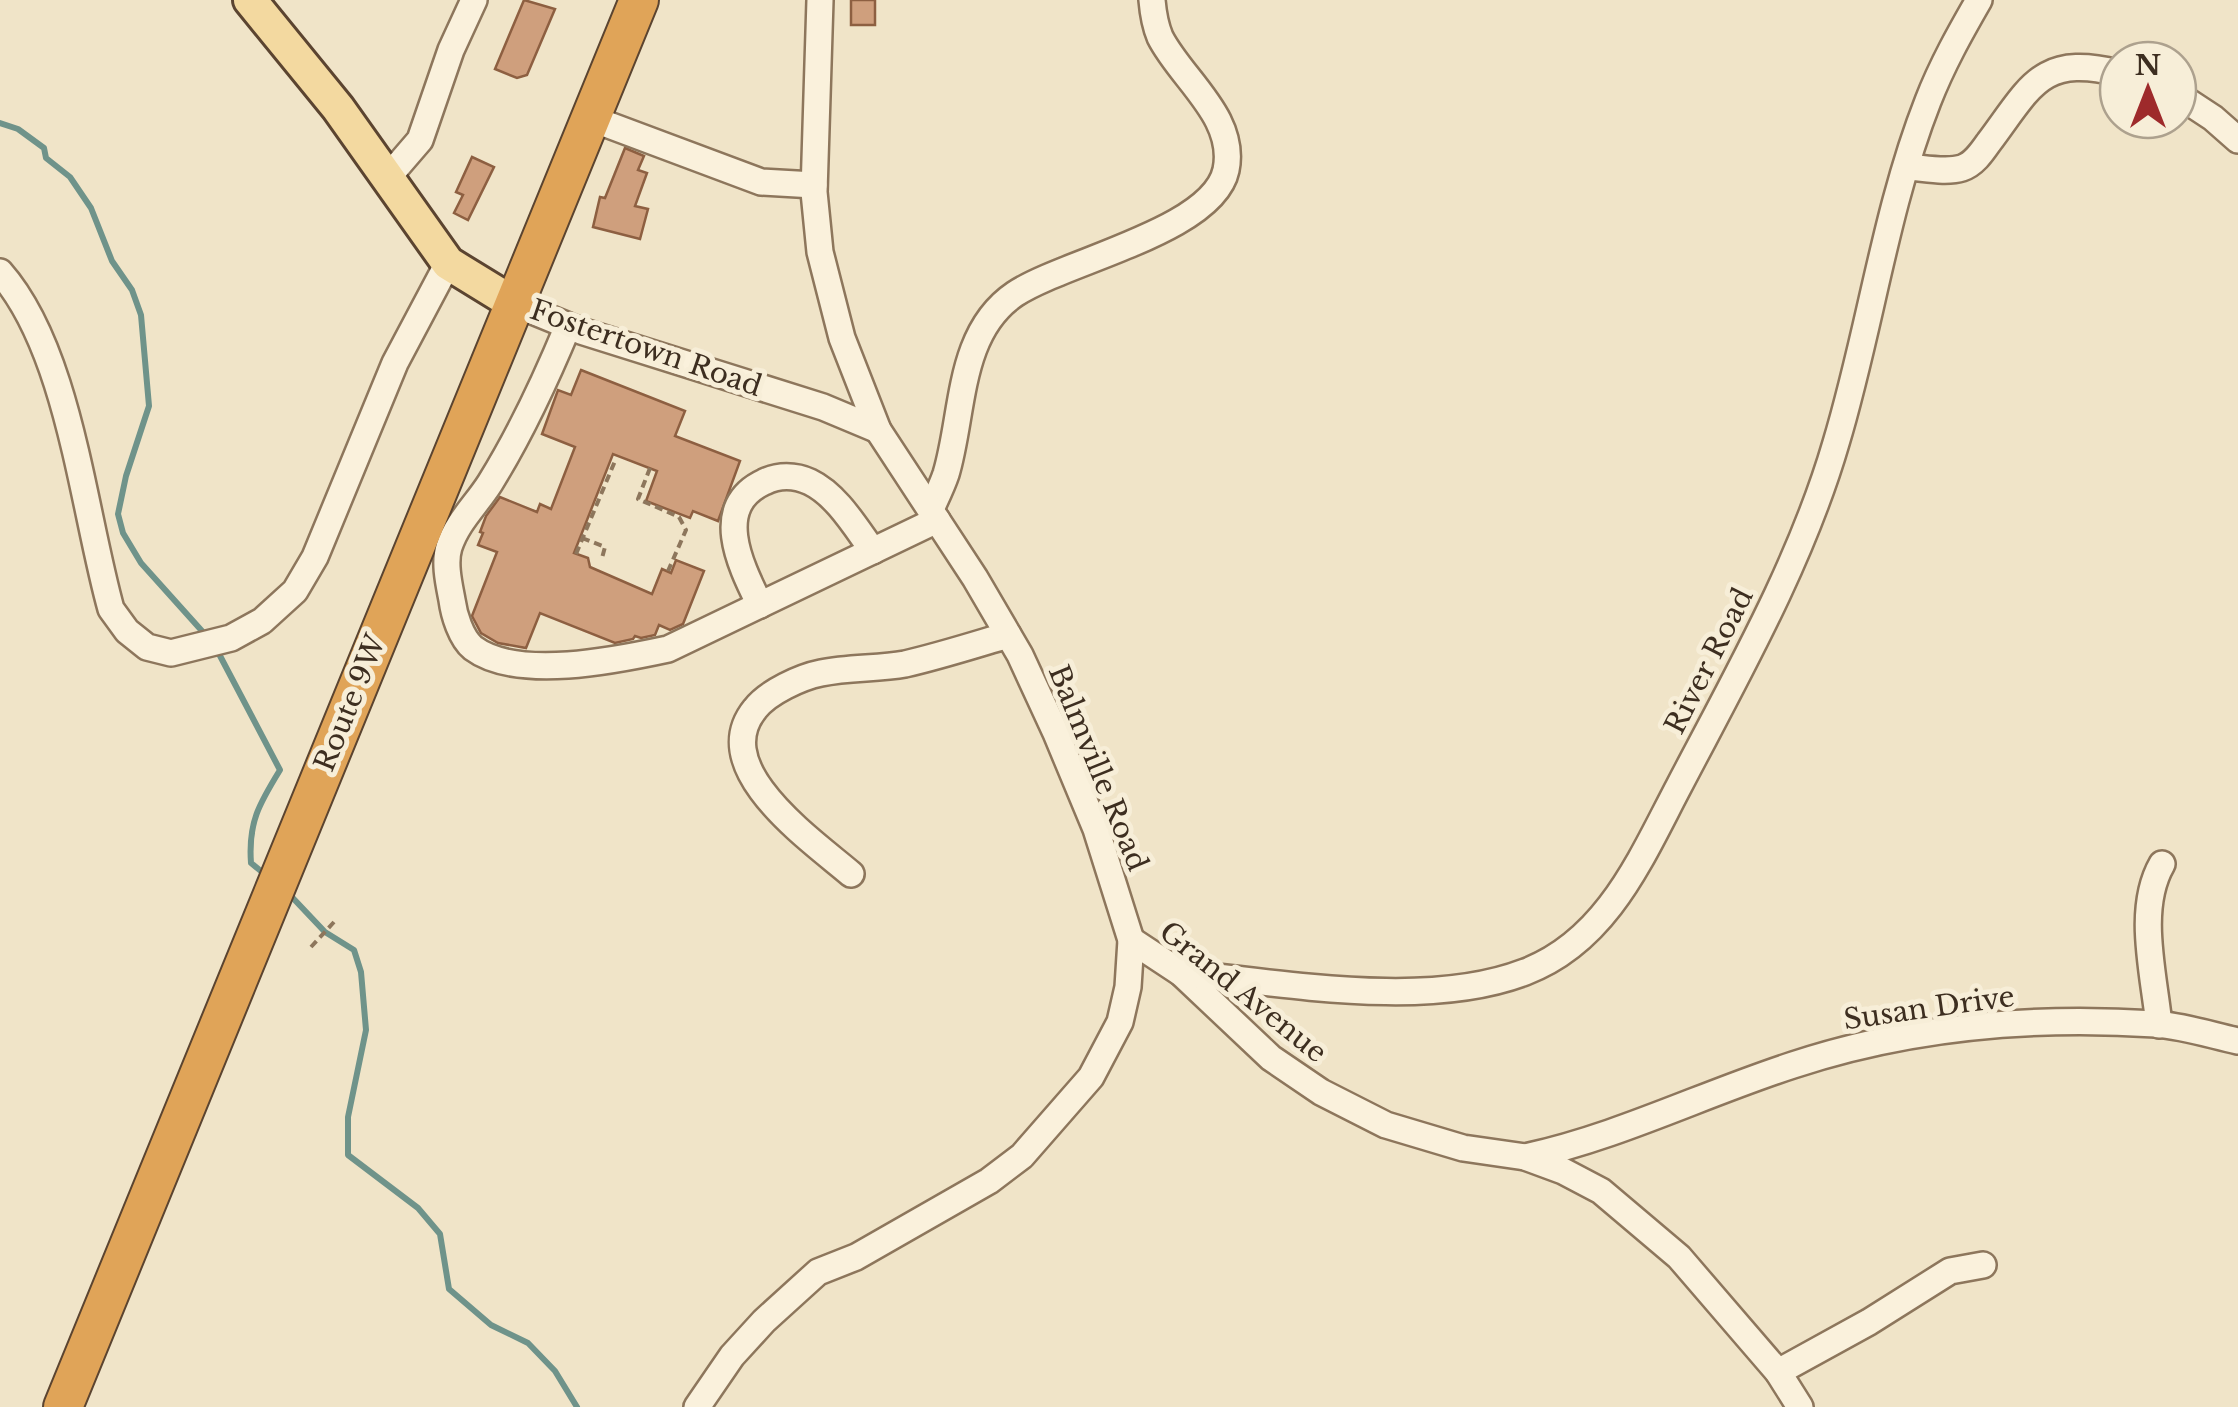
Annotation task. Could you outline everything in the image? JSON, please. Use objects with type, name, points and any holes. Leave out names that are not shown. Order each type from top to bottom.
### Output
[{"type":"highway","name":"Route 9W","points":[[63,1407],[639,0]]},
{"type":"main road","name":"Fostertown Road","points":[[250,0],[389,176],[448,263],[513,303]]},
{"type":"street","points":[[389,176],[420,140],[451,50],[474,0]]},
{"type":"street","name":"Balmville Road","points":[[698,1407],[732,1356],[801,1285],[818,1272],[856,1257],[988,1181],[1022,1156],[1091,1077],[1120,1022],[1128,987],[1131,940],[1096,829],[1056,733],[1008,635],[878,430],[842,338],[820,252],[814,185],[820,0]]},
{"type":"street","points":[[568,326],[489,485],[458,527],[448,551],[452,605],[471,647],[495,659],[544,665],[652,652],[699,636],[873,551],[934,515],[970,359],[981,332],[1001,306],[1015,294],[1049,277],[1200,210],[1212,199],[1226,171],[1226,151],[1216,116],[1160,37],[1152,0]]},
{"type":"street","name":"River Road","points":[[1180,973],[1388,991],[1452,988],[1526,972],[1577,943],[1606,914],[1642,857],[1772,604],[1799,543],[1836,445],[1907,166],[1927,103],[1979,0]]},
{"type":"street","points":[[1907,166],[1962,168],[1977,158],[2037,80],[2059,67],[2098,67]]},
{"type":"street","points":[[2198,109],[2238,140]]},
{"type":"street","points":[[590,118],[762,182],[814,185]]},
{"type":"street","points":[[0,272],[30,314],[66,412],[111,609],[136,639],[171,654],[232,638],[262,620],[295,590],[315,558],[395,363],[448,263]]},
{"type":"street","name":"Fostertown Road","points":[[513,303],[568,326],[823,407],[878,430]]},
{"type":"street","points":[[760,606],[752,560],[736,552],[735,514],[755,486],[772,478],[793,476],[811,482],[834,520],[873,551]]},
{"type":"street","points":[[852,874],[788,820],[750,774],[740,746],[744,722],[762,700],[818,673],[903,664],[1008,635]]},
{"type":"street","points":[[2159,1024],[2148,909],[2153,880],[2162,864]]},
{"type":"street","name":"Grand Avenue","points":[[1131,940],[1180,973],[1271,1058],[1320,1092],[1386,1125],[1434,1141],[1525,1157],[1601,1190],[1679,1257],[1778,1372],[1800,1407]]},
{"type":"street","name":"Susan Drive","points":[[1525,1157],[1569,1148],[1789,1066],[1914,1035],[2010,1025],[2159,1024],[2238,1041]]},
{"type":"street","points":[[1778,1372],[1950,1271],[1983,1266]]},
{"type":"path","points":[[576,554],[615,460]]},
{"type":"path","points":[[650,468],[638,499],[679,517],[686,530],[668,571]]},
{"type":"path","points":[[582,538],[605,547],[602,558]]},
{"type":"path","points":[[311,946],[334,922]]},
{"type":"building","points":[[524,0],[555,9],[527,75],[517,78],[495,69]]},
{"type":"building","points":[[851,0],[875,0],[875,25],[851,25]]},
{"type":"building","points":[[625,148],[644,156],[638,170],[647,173],[635,206],[648,209],[640,239],[593,227],[600,197],[605,198]]},
{"type":"building","points":[[472,157],[494,167],[468,220],[454,213],[463,195],[456,192]]},
{"type":"building","points":[[581,370],[685,411],[675,436],[740,461],[718,521],[693,511],[690,518],[646,501],[657,471],[613,454],[574,553],[588,558],[590,567],[652,594],[662,569],[671,573],[676,560],[704,571],[683,624],[670,630],[659,625],[655,635],[615,643],[540,613],[526,648],[498,643],[481,633],[472,616],[497,552],[478,545],[483,533],[480,532],[500,497],[537,512],[540,504],[551,509],[575,447],[542,434],[558,390],[571,395]]},
{"type":"waterway","points":[[0,123],[18,129],[44,148],[46,158],[70,177],[91,208],[112,261],[132,290],[141,315],[149,406],[118,514],[123,533],[141,563],[202,631]]},
{"type":"waterway","points":[[218,652],[280,770],[253,825],[251,863],[262,872]]},
{"type":"waterway","points":[[290,895],[325,932],[354,950],[361,972],[366,1030],[348,1117],[348,1155],[418,1208],[440,1234],[449,1289],[491,1325],[528,1343],[555,1371],[577,1407]]}]
